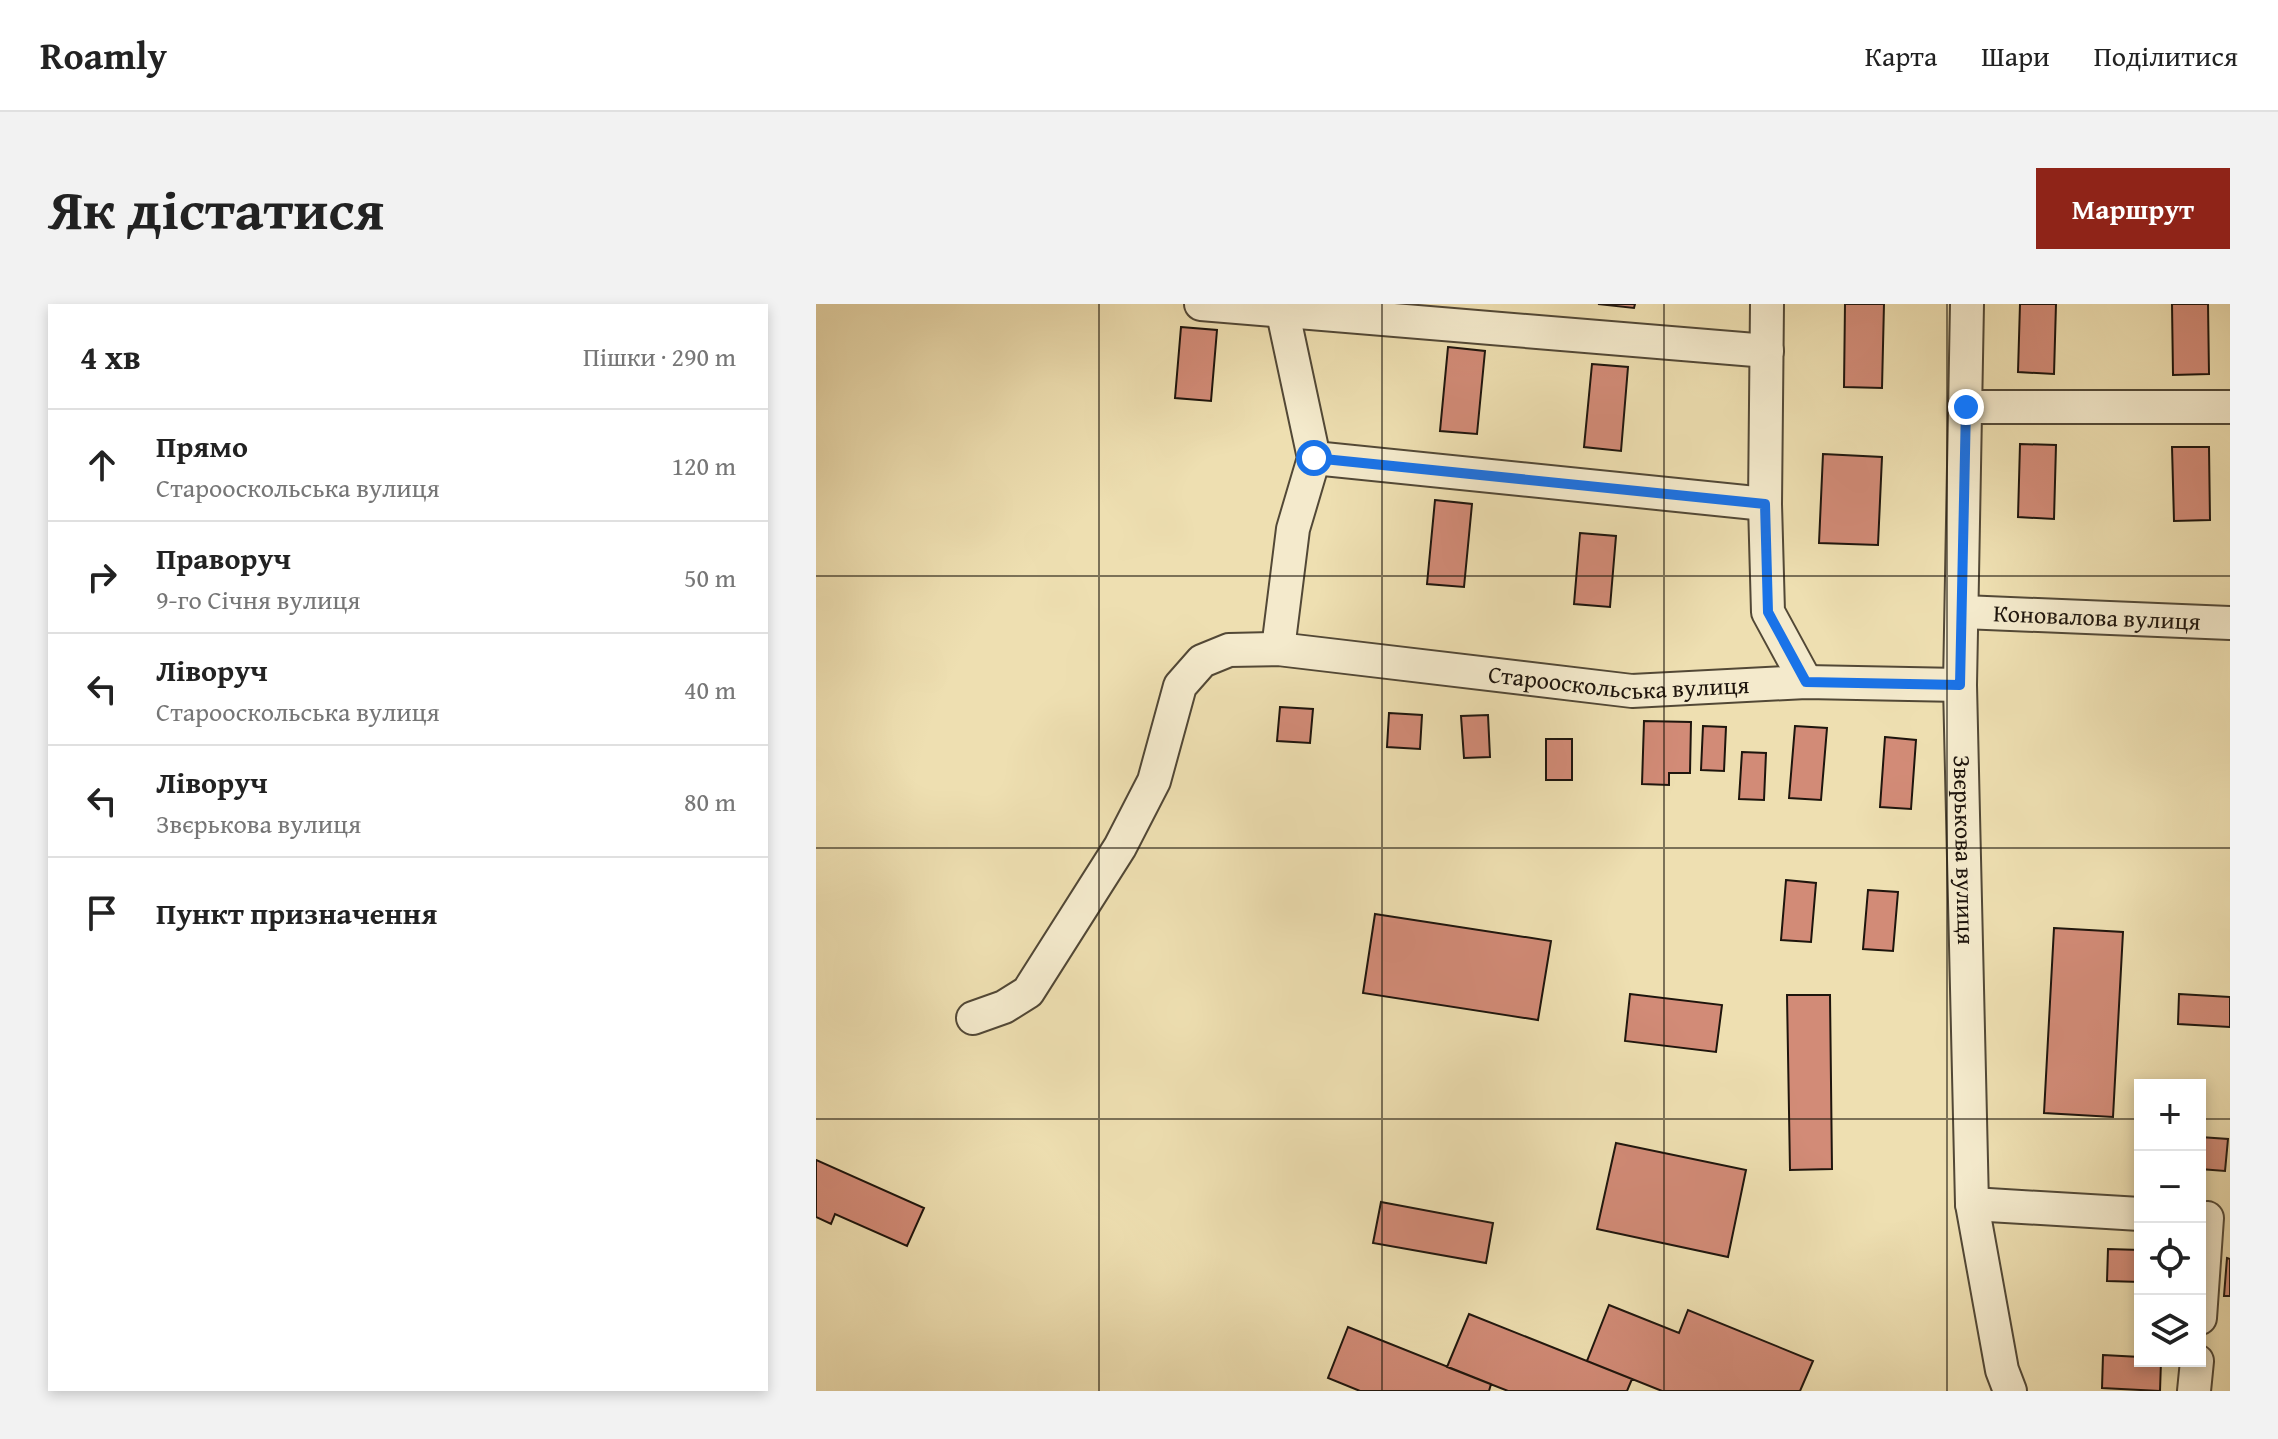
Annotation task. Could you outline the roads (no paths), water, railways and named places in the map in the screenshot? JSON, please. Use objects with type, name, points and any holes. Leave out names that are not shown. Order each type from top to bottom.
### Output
[{"type":"street","points":[[1201,304],[1281,307],[1767,351]]},
{"type":"street","points":[[1767,304],[1765,504],[1768,612],[1806,682]]},
{"type":"street","name":"Звєрькова вулиця","points":[[1967,304],[1960,685],[1972,1204],[2002,1370],[2010,1391]]},
{"type":"street","points":[[1278,649],[1293,529],[1314,458],[1281,307]]},
{"type":"street","points":[[1966,407],[2230,407]]},
{"type":"street","points":[[1314,458],[1765,504]]},
{"type":"street","name":"Коновалова вулиця","points":[[1963,612],[2230,623]]},
{"type":"street","name":"Старооскольська вулиця","points":[[973,1018],[1004,1007],[1028,992],[1120,847],[1154,781],[1180,686],[1202,661],[1229,650],[1278,649],[1632,691],[1806,682],[1960,685]]},
{"type":"street","points":[[1972,1204],[2134,1214]]},
{"type":"street","points":[[2203,1295],[2212,1219]]},
{"type":"street","points":[[2194,1391],[2196,1367]]}]
